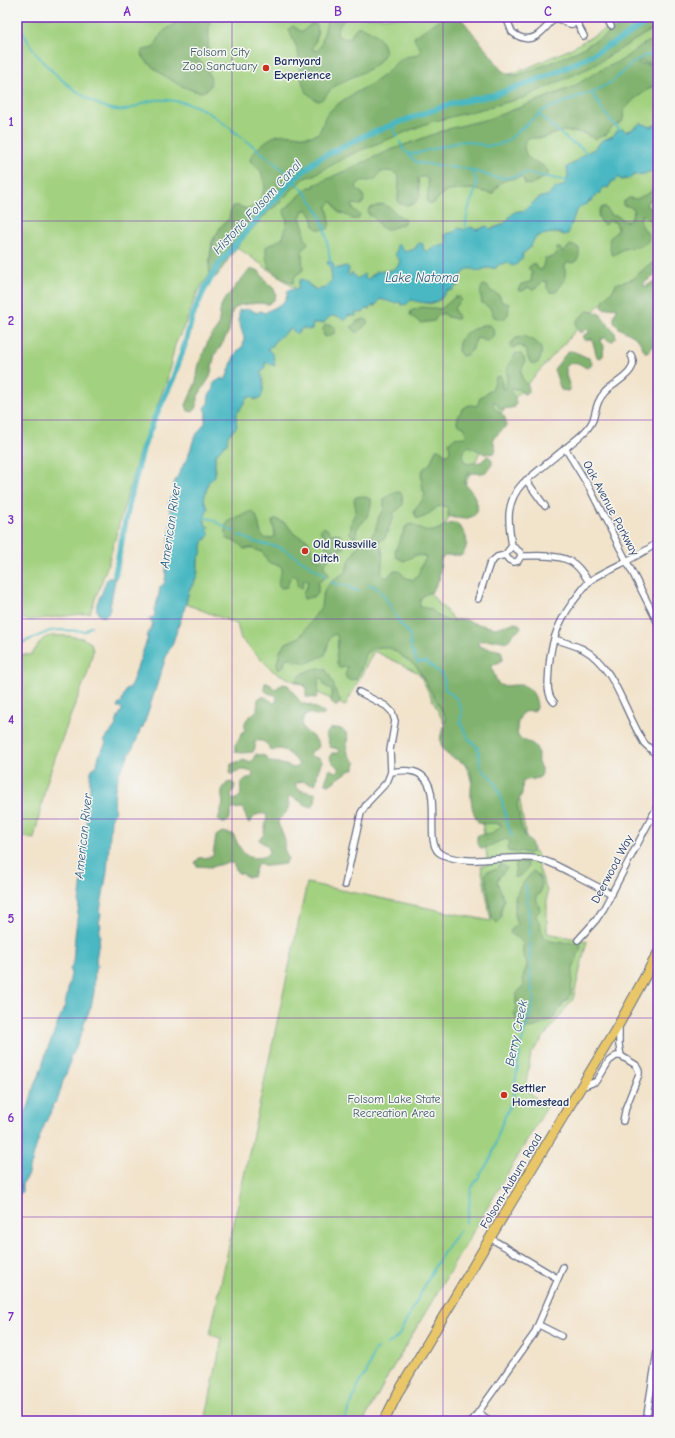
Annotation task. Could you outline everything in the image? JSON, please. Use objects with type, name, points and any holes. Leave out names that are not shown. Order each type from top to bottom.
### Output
[{"type":"main road","name":"Folsom-Auburn Road","points":[[384,1421],[490,1238],[619,1024],[658,953]]},
{"type":"street","points":[[506,17],[512,32],[526,38],[534,38],[541,34],[555,17],[571,25],[577,23],[583,17]]},
{"type":"street","points":[[606,17],[611,26]]},
{"type":"street","points":[[577,23],[584,36]]},
{"type":"street","points":[[522,556],[520,552],[512,546],[508,520],[514,495],[518,488],[526,480],[588,429],[602,395],[608,388],[630,372],[633,364],[630,355]]},
{"type":"street","name":"Oak Avenue Parkway","points":[[565,448],[589,487],[658,623]]},
{"type":"street","points":[[526,480],[545,506]]},
{"type":"street","points":[[554,702],[548,690],[549,664],[554,639],[560,620],[566,610],[589,582],[626,562],[658,542]]},
{"type":"street","points":[[478,599],[490,563],[497,557],[505,555],[512,546]]},
{"type":"street","points":[[505,555],[509,560],[514,562],[518,561],[522,556]]},
{"type":"street","points":[[522,556],[552,557],[569,560],[583,572],[589,582]]},
{"type":"street","points":[[554,639],[584,650],[598,661],[610,675],[644,743],[658,756]]},
{"type":"street","points":[[345,885],[361,813],[368,802],[387,782],[390,776],[390,750],[395,721],[392,712],[386,706],[359,692]]},
{"type":"street","points":[[391,772],[411,771],[418,774],[426,781],[432,792],[434,843],[440,853],[464,859],[538,859],[554,864],[612,894]]},
{"type":"street","name":"Deerwood Way","points":[[578,940],[596,920],[612,894],[658,805]]},
{"type":"street","points":[[619,1024],[619,1045],[621,1056]]},
{"type":"street","points":[[581,1088],[597,1081],[613,1057],[621,1056],[636,1065],[639,1071],[626,1107],[623,1121]]},
{"type":"street","points":[[490,1238],[557,1278]]},
{"type":"street","points":[[472,1421],[539,1325],[557,1278],[563,1267]]},
{"type":"street","points":[[539,1325],[561,1336]]},
{"type":"street","points":[[646,1421],[658,1346]]},
{"type":"street","points":[[478,1413],[490,1421]]},
{"type":"green space","name":"Folsom City Zoo Sanctuary","points":[[17,17],[453,17],[497,78],[525,69],[568,50],[627,17],[658,17],[658,123],[651,127],[641,123],[631,130],[616,133],[613,136],[601,141],[596,148],[567,167],[568,176],[566,183],[556,188],[547,196],[541,197],[524,211],[515,212],[506,222],[501,225],[490,229],[487,226],[477,230],[473,228],[465,230],[458,228],[454,232],[445,235],[447,241],[444,246],[436,246],[428,252],[423,249],[423,244],[416,246],[415,249],[405,252],[401,247],[395,254],[400,261],[396,267],[390,270],[375,273],[368,279],[361,277],[356,279],[352,273],[350,276],[348,274],[349,268],[345,266],[335,269],[332,262],[327,262],[331,270],[332,280],[328,287],[318,291],[302,279],[299,283],[298,289],[296,289],[217,233],[212,241],[209,265],[210,274],[197,293],[175,345],[167,380],[139,453],[108,564],[90,613],[31,620],[18,619]]},
{"type":"green space","points":[[180,17],[210,17],[208,48],[207,50],[200,52],[198,55],[198,59],[205,67],[211,79],[211,84],[207,90],[203,92],[193,91],[176,83],[150,65],[141,53],[143,50],[153,48],[161,34]]},
{"type":"green space","points":[[328,17],[342,17],[344,20],[337,31],[338,35],[342,38],[350,38],[357,27],[363,27],[374,33],[381,41],[385,53],[375,65],[340,83],[323,99],[318,101],[311,97],[304,86],[298,52],[289,29],[293,26],[302,32],[312,23],[317,25],[317,37],[312,49],[318,51],[321,46]]},
{"type":"green space","points":[[444,17],[460,17],[501,70],[510,75],[518,75],[550,63],[577,51],[613,31],[617,27],[611,17],[658,17],[658,26],[591,67],[523,98],[428,123],[352,154],[310,177],[309,176],[302,180],[282,200],[283,201],[270,210],[245,237],[214,278],[210,274],[209,265],[213,241],[221,226],[229,219],[231,208],[233,206],[248,209],[253,207],[259,202],[265,187],[261,171],[250,161],[252,153],[275,136],[284,134],[309,136],[318,133],[327,114],[340,102],[385,74],[400,59],[418,55],[421,49],[414,39],[415,36]]},
{"type":"green space","points":[[658,36],[658,64],[650,64],[640,61],[638,63],[648,65],[658,72],[658,86],[652,87],[633,100],[624,111],[622,122],[612,127],[607,134],[595,139],[583,133],[563,131],[543,138],[527,138],[524,144],[527,156],[533,161],[541,164],[548,171],[548,176],[529,185],[525,184],[523,178],[521,177],[505,181],[500,184],[492,194],[473,189],[448,191],[442,194],[434,203],[430,204],[427,202],[429,186],[426,177],[420,177],[418,178],[420,196],[414,204],[405,205],[400,204],[398,201],[398,175],[394,172],[383,171],[373,180],[361,181],[356,186],[357,189],[363,194],[364,201],[361,205],[353,204],[352,207],[360,215],[358,219],[352,219],[338,212],[333,202],[331,202],[327,206],[330,220],[328,229],[317,229],[310,214],[307,210],[303,210],[300,218],[304,228],[304,236],[308,243],[302,251],[303,270],[295,276],[293,283],[287,281],[269,268],[266,256],[266,247],[283,238],[287,221],[284,212],[285,209],[309,187],[314,187],[314,185],[388,151],[448,129],[488,119],[573,87],[597,72],[622,60],[639,47]]},
{"type":"green space","name":"Folsom Lake State Recreation Area","points":[[652,171],[658,174],[658,268],[633,282],[598,306],[493,422],[471,472],[418,580],[470,637],[515,770],[528,851],[537,853],[539,869],[547,891],[547,933],[587,941],[573,999],[531,1054],[525,1089],[547,1107],[389,1374],[364,1421],[205,1421],[222,1339],[210,1334],[307,883],[491,921],[481,866],[488,865],[482,820],[469,773],[419,673],[374,651],[345,706],[273,671],[241,639],[237,624],[186,604],[189,590],[194,584],[198,572],[198,559],[201,554],[203,541],[207,539],[207,530],[209,527],[206,526],[205,522],[206,506],[204,500],[208,483],[215,476],[215,456],[228,436],[235,429],[236,415],[248,396],[257,400],[262,395],[264,383],[261,373],[264,363],[273,365],[272,354],[268,349],[280,336],[291,329],[298,334],[302,328],[312,329],[313,323],[324,323],[327,319],[333,316],[347,319],[348,315],[354,316],[356,312],[361,313],[364,312],[364,309],[369,309],[372,306],[375,306],[380,299],[400,303],[411,300],[431,304],[441,299],[447,290],[453,290],[454,287],[458,286],[462,274],[466,269],[469,268],[477,271],[487,268],[496,268],[500,264],[507,262],[519,262],[522,255],[530,247],[536,237],[549,234],[564,235],[568,231],[580,207],[596,197],[596,195],[605,187],[608,188],[617,178],[619,177],[621,180],[625,180],[634,175]]},
{"type":"green space","points":[[656,181],[658,181],[658,201],[651,200],[646,203],[647,207],[658,212],[657,238],[655,237],[652,222],[643,215],[641,216],[640,220],[648,235],[647,243],[622,250],[613,255],[611,254],[609,239],[618,228],[615,222],[609,221],[604,225],[602,224],[598,215],[600,209],[606,207],[610,215],[617,216],[625,221],[629,221],[634,210],[631,207],[623,205],[623,202],[629,198],[637,199],[649,193]]},
{"type":"green space","points":[[383,204],[404,219],[405,222],[389,229],[381,228],[376,220],[369,215],[368,211],[370,208]]},
{"type":"green space","points":[[570,245],[579,248],[579,257],[573,263],[567,262],[565,265],[565,280],[556,292],[550,292],[547,288],[547,282],[544,281],[533,290],[528,287],[523,291],[518,290],[521,284],[531,282],[532,272],[528,268],[534,263],[539,270],[542,270],[545,258],[556,255],[557,248],[560,248],[563,253]]},
{"type":"green space","points":[[658,261],[658,273],[643,285],[646,286],[653,282],[658,282],[658,344],[651,347],[649,352],[645,352],[637,339],[616,325],[614,316],[617,310],[616,307],[604,309],[602,306],[604,299],[613,290],[616,284],[633,279],[647,266]]},
{"type":"green space","points":[[250,269],[259,271],[274,289],[276,295],[274,300],[268,304],[259,303],[240,305],[235,308],[232,312],[229,331],[215,354],[210,377],[198,396],[197,407],[193,412],[188,411],[186,405],[196,382],[199,363],[209,339],[218,327],[221,306],[224,300]]},
{"type":"green space","points":[[483,285],[487,286],[491,291],[499,295],[502,302],[509,304],[508,313],[505,318],[494,317],[490,308],[482,303],[481,291]]},
{"type":"green space","points":[[455,297],[460,297],[461,300],[454,309],[458,317],[457,319],[448,317],[443,313],[437,316],[434,321],[421,323],[410,315],[411,311],[422,307],[441,309]]},
{"type":"green space","points":[[589,310],[601,315],[615,333],[616,338],[613,341],[602,338],[601,341],[604,346],[603,356],[600,358],[597,357],[592,339],[583,339],[584,335],[589,333],[589,331],[586,329],[583,332],[579,332],[576,325],[577,320]]},
{"type":"green space","points":[[363,319],[367,320],[368,322],[359,332],[356,332],[351,327],[356,322]]},
{"type":"green space","points":[[325,325],[335,327],[335,333],[326,337],[324,336],[323,329]]},
{"type":"green space","points":[[482,325],[490,325],[494,330],[493,338],[486,341],[477,338],[472,350],[468,354],[462,356],[458,351],[460,340],[465,334]]},
{"type":"green space","points":[[525,336],[540,346],[541,357],[539,362],[535,364],[530,362],[523,347],[519,345],[512,348],[510,346],[516,339]]},
{"type":"green space","points":[[569,351],[589,358],[592,363],[591,366],[587,368],[575,363],[566,366],[566,375],[570,388],[568,391],[561,390],[554,369]]},
{"type":"green space","points":[[516,353],[521,354],[524,358],[525,363],[521,370],[522,378],[529,387],[528,392],[524,394],[518,389],[512,389],[511,392],[516,401],[515,407],[500,409],[496,402],[493,402],[495,408],[502,414],[506,421],[506,426],[493,439],[496,450],[494,453],[485,454],[469,446],[464,452],[463,457],[466,464],[481,462],[487,456],[492,460],[489,470],[483,473],[468,473],[464,482],[475,498],[477,511],[475,515],[466,518],[454,518],[448,516],[448,508],[442,506],[437,507],[424,517],[416,518],[414,511],[422,501],[425,494],[423,491],[421,474],[424,468],[430,464],[436,449],[448,454],[450,451],[449,443],[452,439],[465,437],[466,434],[464,427],[457,423],[457,420],[459,414],[465,407],[468,405],[477,406],[480,398],[493,388],[496,377],[500,376],[502,379],[502,388],[505,388],[507,383],[507,367]]},
{"type":"green space","points":[[394,492],[399,492],[402,494],[403,505],[393,514],[394,518],[385,538],[378,543],[383,554],[382,575],[386,578],[394,571],[399,571],[406,578],[414,580],[418,575],[426,558],[424,556],[416,555],[404,561],[396,557],[395,551],[406,526],[412,524],[422,530],[434,531],[448,524],[456,523],[465,534],[467,542],[465,551],[462,555],[448,555],[441,559],[439,580],[432,592],[424,595],[421,599],[420,607],[431,609],[447,621],[464,619],[473,623],[495,628],[514,623],[519,624],[521,627],[507,642],[497,640],[480,641],[478,643],[479,646],[501,651],[503,658],[502,660],[492,666],[498,684],[505,686],[526,686],[536,699],[537,708],[534,711],[523,712],[518,721],[517,729],[520,738],[536,747],[538,752],[538,763],[542,769],[540,777],[523,782],[522,793],[517,804],[522,830],[530,842],[533,851],[528,854],[521,851],[517,853],[508,851],[507,848],[510,843],[507,839],[482,849],[477,844],[477,836],[480,834],[491,834],[501,826],[501,824],[482,824],[477,820],[472,803],[472,777],[470,770],[464,763],[451,757],[444,751],[441,742],[441,735],[446,718],[417,667],[392,649],[384,647],[373,648],[365,654],[361,669],[356,679],[347,679],[345,675],[348,667],[339,668],[337,664],[338,639],[337,635],[334,634],[330,638],[325,655],[305,664],[300,661],[295,662],[291,658],[287,658],[284,666],[278,669],[277,663],[281,649],[286,643],[300,637],[321,607],[325,589],[332,581],[346,572],[348,563],[360,543],[375,531],[379,516],[384,510],[384,499]]},
{"type":"green space","points":[[362,496],[371,499],[371,503],[366,518],[357,528],[356,537],[354,538],[350,533],[352,519],[356,510],[354,500],[356,497]]},
{"type":"green space","points":[[252,511],[256,515],[261,534],[264,537],[268,539],[274,537],[275,535],[272,521],[276,519],[287,524],[294,534],[308,540],[313,555],[317,559],[321,560],[326,555],[328,556],[328,561],[324,567],[329,576],[318,583],[318,593],[316,596],[304,599],[303,594],[308,581],[303,581],[302,588],[300,588],[297,585],[298,578],[293,575],[290,578],[287,587],[281,588],[278,583],[282,567],[270,563],[263,552],[252,548],[244,549],[237,542],[227,539],[225,529],[227,523],[231,519]]},
{"type":"green space","points":[[323,527],[332,534],[339,534],[345,545],[344,548],[330,550],[326,547],[324,544],[328,539],[320,531]]},
{"type":"green space","points":[[69,636],[82,638],[91,643],[93,651],[87,675],[70,717],[46,785],[34,839],[17,836],[17,654],[31,655],[41,641],[46,637]]},
{"type":"green space","points":[[319,668],[325,669],[330,676],[337,695],[341,700],[337,706],[335,706],[331,701],[332,690],[325,686],[321,678],[319,678],[318,694],[316,698],[306,697],[306,686],[296,681],[306,672]]},
{"type":"green space","points":[[265,683],[271,685],[272,688],[275,689],[283,684],[288,685],[301,703],[312,706],[325,713],[322,716],[306,714],[302,724],[305,731],[316,740],[319,745],[318,748],[310,752],[312,757],[319,758],[322,761],[318,771],[316,783],[313,784],[302,781],[295,784],[296,787],[301,790],[316,794],[315,802],[312,807],[290,796],[288,797],[289,805],[286,813],[279,819],[278,823],[285,840],[284,848],[288,859],[285,864],[267,866],[259,863],[253,877],[248,877],[237,872],[232,863],[211,867],[197,866],[195,863],[199,858],[211,857],[213,855],[216,836],[222,832],[233,834],[238,845],[249,857],[258,858],[268,853],[269,850],[267,846],[259,840],[264,833],[267,818],[266,814],[257,815],[251,822],[248,823],[243,808],[232,809],[229,820],[225,823],[222,823],[218,819],[223,804],[222,793],[224,786],[227,783],[232,782],[235,785],[231,795],[234,800],[240,796],[241,783],[253,775],[252,772],[243,770],[232,775],[230,773],[231,764],[243,760],[249,762],[252,761],[256,754],[265,756],[270,762],[295,768],[299,765],[288,752],[282,749],[271,751],[266,743],[261,741],[255,741],[255,748],[253,752],[235,752],[235,745],[245,729],[246,720],[257,710],[258,699],[265,697],[274,703],[276,702],[277,697],[275,695],[265,691]]},
{"type":"green space","points":[[338,728],[346,732],[348,738],[348,753],[356,763],[355,768],[329,785],[325,782],[330,769],[335,772],[338,771],[338,768],[331,761],[330,756],[332,753],[338,753],[340,751],[330,747],[326,735],[330,729]]},
{"type":"green space","points":[[518,862],[526,862],[528,867],[526,871],[514,878],[516,864]]},
{"type":"green space","points":[[500,865],[507,868],[499,877],[497,882],[504,900],[501,918],[497,923],[492,918],[485,874],[487,871],[495,870]]},
{"type":"green space","points":[[533,871],[540,878],[541,884],[540,894],[537,895],[536,898],[540,910],[536,915],[541,925],[542,933],[553,942],[578,942],[581,947],[573,968],[570,998],[564,1002],[553,1019],[531,1029],[520,1028],[514,1013],[516,995],[524,984],[523,978],[527,963],[523,956],[522,942],[510,932],[517,922],[515,919],[515,898],[520,887]]},
{"type":"water","name":"Lake Natoma","points":[[641,123],[651,127],[658,123],[658,174],[652,171],[621,180],[619,177],[615,181],[612,181],[608,188],[605,187],[601,190],[601,193],[589,201],[587,205],[585,204],[578,210],[573,218],[568,234],[564,235],[560,233],[551,233],[538,236],[534,239],[530,248],[521,255],[523,256],[522,259],[513,266],[507,262],[500,264],[495,268],[487,268],[477,271],[467,269],[461,275],[458,286],[454,287],[453,290],[447,290],[440,299],[436,301],[427,303],[411,300],[407,304],[402,305],[400,302],[395,303],[380,299],[377,304],[369,309],[365,309],[364,312],[356,312],[356,316],[348,315],[346,320],[337,316],[332,316],[329,317],[324,323],[313,323],[312,329],[308,330],[302,328],[297,334],[291,329],[273,343],[273,346],[269,347],[268,349],[273,355],[275,366],[266,362],[265,363],[265,367],[261,373],[263,379],[263,392],[261,398],[253,399],[248,397],[236,415],[237,426],[228,436],[227,444],[224,445],[215,456],[215,476],[208,483],[204,500],[208,508],[204,519],[206,526],[209,527],[207,530],[210,534],[203,542],[201,554],[198,559],[197,576],[189,590],[186,604],[172,645],[167,654],[143,727],[140,730],[136,742],[118,775],[115,790],[115,810],[111,820],[107,872],[100,911],[101,914],[99,923],[101,925],[91,1007],[73,1054],[70,1057],[70,1064],[58,1099],[52,1106],[53,1109],[43,1128],[34,1152],[32,1164],[30,1165],[27,1177],[25,1177],[26,1180],[22,1184],[22,1192],[17,1199],[17,1128],[29,1105],[34,1086],[65,1005],[71,974],[70,970],[73,963],[87,823],[86,809],[90,792],[91,771],[97,765],[99,756],[106,743],[104,741],[116,725],[122,710],[121,707],[117,708],[118,705],[122,702],[127,688],[130,688],[148,637],[146,637],[153,624],[148,619],[155,616],[154,610],[160,587],[165,582],[167,557],[171,553],[168,548],[172,516],[169,508],[169,500],[175,489],[174,483],[189,454],[194,438],[205,423],[206,413],[204,408],[208,403],[209,395],[214,389],[213,385],[222,378],[225,380],[236,353],[243,346],[244,338],[239,322],[239,310],[250,309],[257,313],[260,311],[265,313],[280,305],[286,299],[287,291],[298,289],[299,281],[302,279],[316,290],[325,288],[332,280],[331,270],[327,262],[332,262],[335,269],[347,266],[349,268],[348,274],[350,276],[352,273],[357,279],[364,274],[366,276],[364,278],[368,279],[376,273],[375,271],[382,272],[397,267],[400,261],[395,254],[397,250],[396,245],[399,245],[405,252],[415,249],[419,243],[423,244],[423,249],[428,252],[436,246],[444,246],[447,241],[445,234],[454,232],[458,228],[465,230],[471,227],[477,230],[487,226],[490,229],[500,226],[506,222],[513,213],[524,211],[541,197],[547,196],[556,188],[566,183],[568,176],[567,167],[576,162],[582,155],[596,148],[601,141],[613,136],[618,130],[623,129],[626,132]]},
{"type":"water","points":[[114,575],[116,575],[109,612],[104,617],[99,615],[97,605],[107,579],[114,578]]},
{"type":"waterway","name":"Historic Folsom Canal","points":[[115,575],[130,499],[143,448],[155,417],[173,379],[186,341],[192,317],[203,292],[219,264],[257,219],[293,180],[318,159],[366,135],[453,103],[494,95],[548,76],[588,57],[655,17]]},
{"type":"waterway","points":[[17,21],[31,47],[44,63],[76,91],[101,105],[113,109],[124,110],[155,100],[175,101],[201,108],[225,124],[281,168],[311,200],[321,217],[331,264]]},
{"type":"waterway","points":[[400,142],[406,152],[411,154],[462,141],[486,146],[498,145],[507,141],[542,111],[579,96],[592,93],[613,81],[631,64],[643,57],[658,52]]},
{"type":"waterway","points":[[592,93],[607,116],[620,130]]},
{"type":"waterway","points":[[538,114],[569,141],[582,148],[588,155]]},
{"type":"waterway","points":[[391,125],[398,137]]},
{"type":"waterway","points":[[409,155],[419,163],[467,169],[493,177],[511,177],[526,173],[568,181]]},
{"type":"waterway","points":[[466,232],[467,214],[476,188],[476,181],[472,172]]},
{"type":"waterway","points":[[202,517],[211,519],[234,532]]},
{"type":"waterway","points":[[239,535],[254,542],[279,547],[322,573],[326,577]]},
{"type":"waterway","points":[[332,582],[338,585],[347,585],[351,589],[359,591]]},
{"type":"waterway","points":[[368,586],[372,585],[380,591],[387,600],[399,622],[408,632],[411,648],[417,662],[427,662],[442,675],[445,689],[457,699],[462,712],[460,722],[469,739],[478,748],[481,769],[491,777],[495,783],[512,836]]},
{"type":"waterway","points":[[17,645],[50,631],[85,631],[91,626]]},
{"type":"waterway","name":"Berry Creek","points":[[465,1223],[468,1216],[471,1189],[491,1158],[501,1126],[513,1098],[521,1045],[534,1000],[530,980],[530,933],[526,885]]},
{"type":"waterway","name":"Berry Creek","points":[[386,1345],[399,1335],[434,1268],[460,1230]]},
{"type":"waterway","points":[[344,1421],[360,1382],[366,1374],[374,1351],[377,1349]]},
{"type":"place","name":"Barnyard Experience","points":[[266,68]]},
{"type":"place","name":"Old Russville Ditch","points":[[305,551]]},
{"type":"place","name":"Settler Homestead","points":[[504,1095]]},
{"type":"water label","name":"American River","points":[[170,526]]},
{"type":"water label","name":"American River","points":[[83,836]]}]
